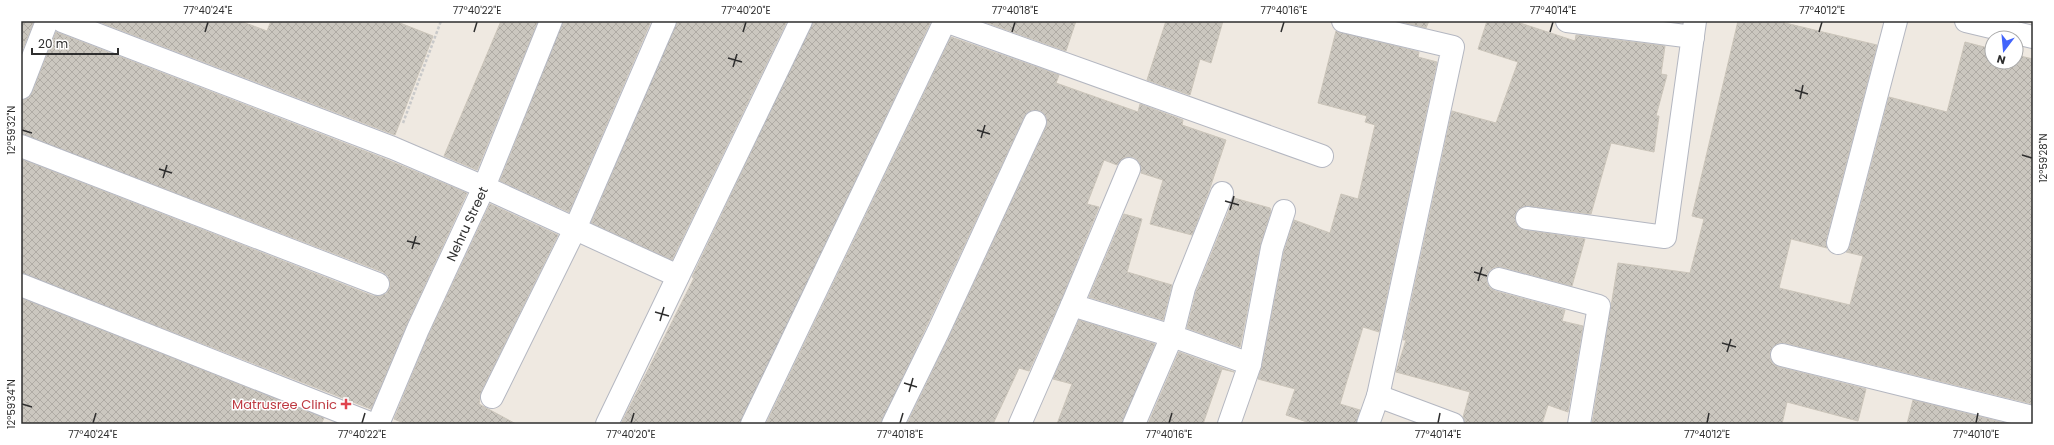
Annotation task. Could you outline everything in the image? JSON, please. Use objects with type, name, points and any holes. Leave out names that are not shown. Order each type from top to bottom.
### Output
[{"type":"street","points":[[21,88],[47,21]]},
{"type":"street","points":[[62,21],[393,148],[484,187],[678,276]]},
{"type":"street","name":"Nehru Street","points":[[378,424],[418,329],[484,187],[551,21]]},
{"type":"street","points":[[492,397],[575,229],[665,21]]},
{"type":"street","points":[[607,424],[801,21]]},
{"type":"street","points":[[752,424],[945,21],[1322,156]]},
{"type":"street","points":[[1343,21],[1453,47],[1378,396],[1368,424]]},
{"type":"street","points":[[1527,218],[1665,237],[1694,29],[1567,21]]},
{"type":"street","points":[[1838,243],[1896,21]]},
{"type":"street","points":[[1966,21],[2033,37]]},
{"type":"street","points":[[893,424],[942,324],[1035,122]]},
{"type":"street","points":[[21,146],[378,284]]},
{"type":"street","points":[[1020,424],[1129,169]]},
{"type":"street","points":[[1134,424],[1172,336],[1184,288],[1222,193]]},
{"type":"street","points":[[1229,424],[1250,364],[1272,248],[1284,211]]},
{"type":"street","points":[[1499,279],[1599,306],[1579,424]]},
{"type":"street","points":[[21,285],[372,424]]},
{"type":"street","points":[[1072,305],[1172,336],[1250,364]]},
{"type":"street","points":[[1782,355],[2033,417]]},
{"type":"street","points":[[1378,396],[1452,424]]},
{"type":"path","points":[[393,148],[441,21]]},
{"type":"building","points":[[21,21],[34,21],[21,53]]},
{"type":"building","points":[[97,21],[240,21],[267,31],[271,21],[395,21],[433,36],[395,135]]},
{"type":"building","points":[[501,21],[538,21],[477,170],[444,156]]},
{"type":"building","points":[[563,21],[651,21],[569,212],[500,181]]},
{"type":"building","points":[[677,21],[787,21],[672,260],[591,223]]},
{"type":"building","points":[[813,21],[931,21],[740,424],[621,424],[694,278],[692,277]]},
{"type":"building","points":[[982,21],[1076,21],[1066,51]]},
{"type":"building","points":[[1166,21],[1223,21],[1211,63],[1200,59],[1190,95],[1147,80]]},
{"type":"building","points":[[1397,21],[1429,21],[1426,28]]},
{"type":"building","points":[[1487,21],[1514,21],[1575,41],[1576,35],[1665,46],[1661,74],[1667,75],[1656,116],[1659,116],[1654,152],[1611,143],[1591,214],[1528,206],[1522,207],[1517,211],[1515,216],[1516,223],[1520,228],[1525,230],[1585,239],[1572,286],[1502,267],[1495,267],[1490,270],[1487,275],[1487,283],[1490,288],[1495,291],[1565,310],[1562,321],[1583,326],[1568,412],[1548,405],[1542,424],[1465,424],[1463,417],[1470,392],[1396,372],[1406,340],[1403,340],[1452,111],[1496,123],[1518,62],[1478,49]]},
{"type":"building","points":[[1738,21],[1777,21],[1877,45],[1826,240],[1827,248],[1791,239],[1779,288],[1850,305],[1863,256],[1846,252],[1850,246],[1889,97],[1947,112],[1965,42],[1984,47],[1984,70],[2024,70],[2024,57],[2033,59],[2033,404],[1785,343],[1779,343],[1773,347],[1770,352],[1770,358],[1773,364],[1779,367],[1866,389],[1858,421],[1787,402],[1782,424],[1592,424],[1618,263],[1690,273],[1704,219],[1692,216]]},
{"type":"building","points":[[1336,31],[1419,52],[1418,57],[1437,62],[1379,332],[1363,327],[1340,404],[1360,410],[1356,424],[1313,424],[1286,415],[1295,389],[1258,379],[1262,366],[1284,251],[1294,220],[1330,233],[1341,194],[1358,199],[1375,125],[1365,122],[1367,116],[1318,103]]},
{"type":"building","points":[[56,32],[388,160],[467,193],[407,324],[371,409],[21,273],[21,159],[373,296],[386,294],[390,288],[388,276],[383,272],[21,134],[21,100],[28,98],[32,93]]},
{"type":"building","points":[[951,37],[1059,75],[1056,83],[1138,112],[1140,104],[1183,120],[1182,125],[1226,140],[1192,235],[1150,224],[1163,180],[1141,173],[1139,162],[1133,157],[1122,159],[1117,165],[1104,160],[1087,204],[1099,207],[1061,300],[1029,371],[1019,368],[993,424],[907,424],[1046,127],[1047,120],[1045,115],[1040,111],[1033,110],[1028,112],[1024,117],[881,424],[766,424]]},
{"type":"building","points":[[1234,198],[1270,208],[1271,211],[1260,246],[1240,347],[1187,328],[1196,292]]},
{"type":"building","points":[[490,204],[558,235],[481,392],[479,404],[516,424],[406,424],[394,419],[429,334]]},
{"type":"building","points":[[1124,214],[1142,219],[1127,272],[1172,285],[1163,320],[1089,297]]},
{"type":"building","points":[[21,298],[324,418],[321,424],[21,424]]},
{"type":"building","points":[[1079,320],[1155,344],[1122,424],[1057,424],[1072,384],[1053,379]]},
{"type":"building","points":[[1179,352],[1234,372],[1222,369],[1203,424],[1148,424]]},
{"type":"building","points":[[1913,400],[2009,424],[1907,424]]},
{"type":"place","name":"Matrusree Clinic","points":[[346,404]]}]
